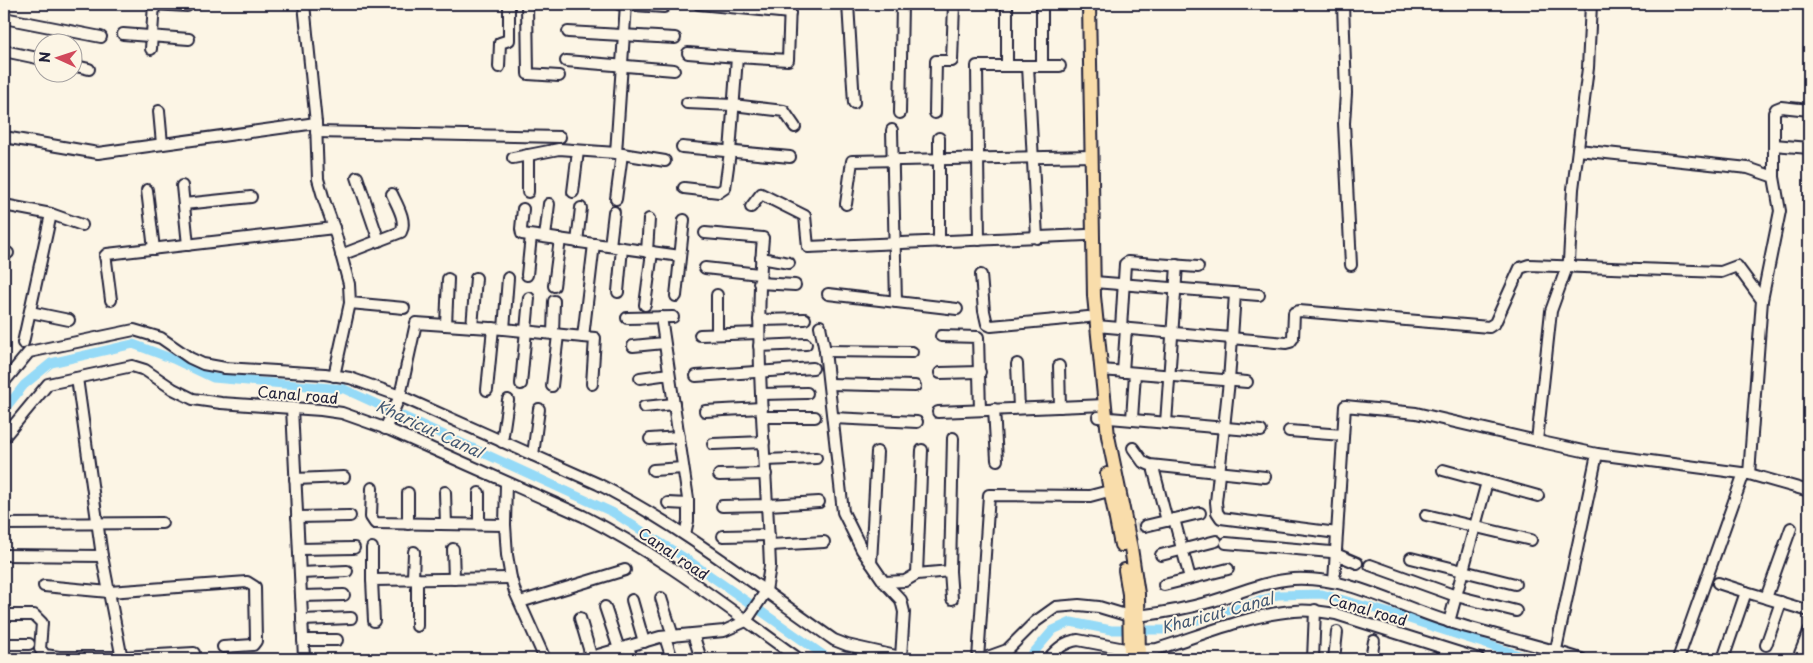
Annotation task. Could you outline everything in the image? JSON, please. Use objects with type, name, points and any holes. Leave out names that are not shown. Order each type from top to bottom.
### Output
[{"type":"main road","points":[[1081,4],[1094,282],[1093,322],[1102,370],[1102,411],[1136,528],[1138,594],[1134,651]]},
{"type":"main road","points":[[1090,4],[1089,156],[1086,235],[1109,491],[1135,616]]},
{"type":"street","points":[[151,49],[154,4],[187,6]]},
{"type":"street","points":[[304,4],[316,127],[318,179],[349,284],[350,304],[334,376]]},
{"type":"street","points":[[499,67],[500,43],[509,40],[509,4]]},
{"type":"street","points":[[527,4],[528,74],[559,76]]},
{"type":"street","points":[[618,4],[664,7]]},
{"type":"street","points":[[616,199],[626,4]]},
{"type":"street","points":[[688,52],[788,60],[790,8],[699,4]]},
{"type":"street","points":[[848,4],[854,103]]},
{"type":"street","points":[[900,113],[902,4]]},
{"type":"street","points":[[935,113],[936,61],[952,61],[954,4]]},
{"type":"street","points":[[1007,66],[1008,4]]},
{"type":"street","points":[[1042,4],[1042,66]]},
{"type":"street","points":[[1343,4],[1346,93],[1344,123],[1351,264]]},
{"type":"street","points":[[1537,441],[1551,311],[1568,265],[1573,189],[1588,68],[1591,4]]},
{"type":"street","points":[[4,18],[101,37]]},
{"type":"street","points":[[568,32],[675,38]]},
{"type":"street","points":[[123,34],[188,39]]},
{"type":"street","points":[[4,51],[32,57]]},
{"type":"street","points":[[684,188],[719,192],[725,188],[730,152],[737,57]]},
{"type":"street","points":[[566,61],[622,64],[674,70]]},
{"type":"street","points":[[978,240],[977,66],[1060,66]]},
{"type":"street","points":[[1028,66],[1037,238]]},
{"type":"street","points":[[82,67],[89,68]]},
{"type":"street","points":[[687,103],[733,105],[784,111],[795,127]]},
{"type":"street","points":[[1678,659],[1746,474],[1762,300],[1780,211],[1774,177],[1774,113],[1776,109],[1781,107],[1809,110]]},
{"type":"street","points":[[159,111],[162,144]]},
{"type":"street","points":[[4,137],[98,153],[316,127],[560,136]]},
{"type":"street","points":[[892,130],[896,302]]},
{"type":"street","points":[[939,138],[939,242]]},
{"type":"street","points":[[1774,145],[1809,148]]},
{"type":"street","points":[[682,147],[790,157]]},
{"type":"street","points":[[512,158],[559,149],[665,160]]},
{"type":"street","points":[[1578,150],[1748,168],[1774,177]]},
{"type":"street","points":[[573,192],[578,151]]},
{"type":"street","points":[[528,155],[528,192]]},
{"type":"street","points":[[846,204],[852,161],[1089,156]]},
{"type":"street","points":[[357,177],[378,241]]},
{"type":"street","points":[[182,186],[188,245]]},
{"type":"street","points":[[147,190],[154,248]]},
{"type":"street","points":[[341,254],[401,232],[403,228],[402,220],[392,194]]},
{"type":"street","points":[[750,207],[761,194],[805,216],[808,247],[1086,235]]},
{"type":"street","points":[[184,204],[250,197]]},
{"type":"street","points":[[545,237],[549,204]]},
{"type":"street","points":[[4,205],[51,214],[82,225]]},
{"type":"street","points":[[577,242],[581,208]]},
{"type":"street","points":[[523,209],[522,234],[680,256]]},
{"type":"street","points":[[610,246],[614,212]]},
{"type":"street","points":[[23,343],[51,214]]},
{"type":"street","points":[[645,305],[649,252],[649,219]]},
{"type":"street","points":[[676,296],[684,220]]},
{"type":"street","points":[[110,300],[105,256],[107,254],[334,228]]},
{"type":"street","points":[[580,618],[590,659],[669,636],[724,631],[747,619],[766,591],[770,566],[759,346],[759,279],[763,238],[705,233]]},
{"type":"street","points":[[527,275],[531,236]]},
{"type":"street","points":[[554,286],[560,239]]},
{"type":"street","points":[[583,337],[594,244]]},
{"type":"street","points":[[618,292],[622,248]]},
{"type":"street","points":[[761,258],[789,263]]},
{"type":"street","points":[[1123,372],[1123,284],[1125,264],[1128,262],[1198,267]]},
{"type":"street","points":[[1166,423],[1177,265]]},
{"type":"street","points":[[981,275],[984,311],[987,324],[991,326],[1093,322],[1123,328],[1290,342],[1293,338],[1294,313],[1299,311],[1489,327],[1495,323],[1520,268],[1529,265],[1721,272],[1737,266],[1762,300]]},
{"type":"street","points":[[705,268],[795,285]]},
{"type":"street","points":[[472,327],[476,278]]},
{"type":"street","points":[[504,329],[508,278]]},
{"type":"street","points":[[446,325],[448,279]]},
{"type":"street","points":[[1094,282],[1259,295]]},
{"type":"street","points":[[828,294],[956,309]]},
{"type":"street","points":[[1235,294],[1229,381],[1216,502],[1217,512],[1221,518],[1337,533]]},
{"type":"street","points":[[717,295],[717,334]]},
{"type":"street","points":[[521,384],[529,298]]},
{"type":"street","points":[[552,386],[555,334],[554,301]]},
{"type":"street","points":[[350,304],[404,308]]},
{"type":"street","points":[[30,312],[70,320]]},
{"type":"street","points":[[661,317],[688,504],[688,521],[685,534]]},
{"type":"street","points":[[627,318],[673,317]]},
{"type":"street","points":[[759,320],[805,319]]},
{"type":"street","points":[[386,426],[398,398],[416,323],[595,338],[592,384]]},
{"type":"street","points":[[4,382],[29,352],[134,330],[161,338],[190,358],[203,364],[225,368],[350,378],[532,455],[626,498],[685,534],[834,640],[847,645],[905,658],[904,612],[901,600],[884,582],[862,550],[843,512],[825,350],[820,326]]},
{"type":"street","points":[[487,390],[493,328]]},
{"type":"street","points":[[700,335],[759,333]]},
{"type":"street","points":[[941,336],[978,337],[980,410]]},
{"type":"street","points":[[633,346],[664,343]]},
{"type":"street","points":[[759,346],[806,344]]},
{"type":"street","points":[[825,350],[912,352]]},
{"type":"street","points":[[1016,364],[1019,408]]},
{"type":"street","name":"Canal road","points":[[4,436],[48,384],[132,366],[145,370],[173,389],[193,398],[221,403],[342,413],[386,426],[609,529],[670,566],[747,619],[799,659]]},
{"type":"street","points":[[1059,366],[1060,407]]},
{"type":"street","points":[[696,376],[813,368]]},
{"type":"street","points":[[1102,370],[1247,382]]},
{"type":"street","points":[[940,373],[980,372]]},
{"type":"street","points":[[1132,419],[1135,373]]},
{"type":"street","points":[[640,378],[669,374]]},
{"type":"street","points":[[77,378],[102,556],[122,658]]},
{"type":"street","points":[[829,384],[916,386]]},
{"type":"street","points":[[761,394],[807,393]]},
{"type":"street","points":[[502,442],[508,400]]},
{"type":"street","points":[[644,407],[674,404]]},
{"type":"street","points":[[1334,582],[1345,406],[1416,413],[1597,454],[1746,474],[1809,491]]},
{"type":"street","points":[[938,412],[1060,407],[1102,411],[1132,419],[1261,431]]},
{"type":"street","points":[[292,408],[304,658]]},
{"type":"street","points":[[532,455],[539,409]]},
{"type":"street","points":[[994,410],[998,460]]},
{"type":"street","points":[[705,411],[815,417]]},
{"type":"street","points":[[833,418],[917,422]]},
{"type":"street","points":[[1289,431],[1343,435]]},
{"type":"street","points":[[650,439],[678,436]]},
{"type":"street","points":[[952,599],[950,572],[954,438]]},
{"type":"street","points":[[713,444],[764,442]]},
{"type":"street","points":[[1133,448],[1146,464],[1265,477]]},
{"type":"street","points":[[917,574],[922,450]]},
{"type":"street","points":[[871,563],[877,452]]},
{"type":"street","points":[[1555,654],[1597,454]]},
{"type":"street","points":[[765,460],[816,458]]},
{"type":"street","points":[[652,470],[683,468]]},
{"type":"street","points":[[1443,470],[1538,496]]},
{"type":"street","points":[[1154,471],[1182,549],[1190,578]]},
{"type":"street","points":[[719,475],[766,474]]},
{"type":"street","points":[[295,478],[344,477]]},
{"type":"street","points":[[1449,622],[1488,482]]},
{"type":"street","points":[[506,483],[505,525],[511,578],[545,659]]},
{"type":"street","points":[[372,488],[371,516],[375,523],[505,525]]},
{"type":"street","points":[[978,659],[989,495],[1090,496],[1109,491]]},
{"type":"street","points":[[445,492],[446,524]]},
{"type":"street","points":[[408,493],[408,524]]},
{"type":"street","points":[[479,493],[479,524]]},
{"type":"street","points":[[722,506],[768,506],[819,502]]},
{"type":"street","points":[[668,503],[688,504]]},
{"type":"street","points":[[1136,528],[1200,513]]},
{"type":"street","points":[[1426,515],[1531,540]]},
{"type":"street","points":[[297,517],[350,516]]},
{"type":"street","points":[[4,524],[162,523]]},
{"type":"street","points":[[1766,598],[1791,528]]},
{"type":"street","points":[[723,536],[824,542]]},
{"type":"street","points":[[1162,555],[1182,549],[1221,542],[1331,552],[1357,563]]},
{"type":"street","points":[[299,549],[354,548]]},
{"type":"street","points":[[372,548],[374,621]]},
{"type":"street","points":[[453,549],[454,579]]},
{"type":"street","points":[[414,552],[417,626]]},
{"type":"street","points":[[4,555],[102,556]]},
{"type":"street","points":[[1411,558],[1515,584]]},
{"type":"street","points":[[1370,565],[1456,596],[1516,611]]},
{"type":"street","points":[[1164,584],[1228,569]]},
{"type":"street","points":[[520,602],[626,570]]},
{"type":"street","points":[[300,573],[347,571]]},
{"type":"street","points":[[884,582],[905,582],[917,574],[950,572]]},
{"type":"street","points":[[372,580],[511,578]]},
{"type":"street","points":[[982,659],[1007,650],[1035,622],[1056,607],[1079,604],[1135,616],[1210,602],[1260,586],[1290,579],[1313,578],[1345,584],[1449,622],[1555,654],[1581,659]]},
{"type":"street","points":[[44,586],[109,592],[247,582],[256,587],[256,641],[253,645],[223,647]]},
{"type":"street","points":[[1718,582],[1809,611]]},
{"type":"street","points":[[1723,659],[1746,592]]},
{"type":"street","points":[[301,596],[344,595]]},
{"type":"street","points":[[662,598],[672,659]]},
{"type":"street","points":[[632,600],[644,642]]},
{"type":"street","points":[[1766,645],[1781,602]]},
{"type":"street","points":[[605,607],[623,648],[632,659]]},
{"type":"street","points":[[1313,659],[1315,610]]},
{"type":"street","name":"Canal road","points":[[1048,659],[1068,641],[1078,640],[1134,651],[1157,649],[1271,614],[1315,610],[1336,614],[1479,659]]},
{"type":"street","points":[[4,615],[34,615],[42,623],[40,649],[45,655],[122,658],[194,652]]},
{"type":"street","points":[[302,620],[351,618]]},
{"type":"street","points":[[1799,656],[1809,631]]},
{"type":"street","points":[[1334,659],[1337,632]]},
{"type":"street","points":[[693,634],[702,659]]},
{"type":"street","points":[[304,640],[338,640]]},
{"type":"street","points":[[1371,659],[1374,641]]},
{"type":"street","points":[[4,644],[29,644]]},
{"type":"waterway","name":"Kharicut Canal","points":[[4,410],[24,385],[51,363],[133,344],[173,359],[213,378],[344,389],[612,512],[685,558],[829,659]]},
{"type":"waterway","name":"Kharicut Canal","points":[[1028,659],[1053,630],[1071,622],[1111,630],[1166,630],[1278,595],[1322,594],[1397,615],[1531,659]]},
{"type":"tunnel","points":[[1137,528],[1145,526]]}]
